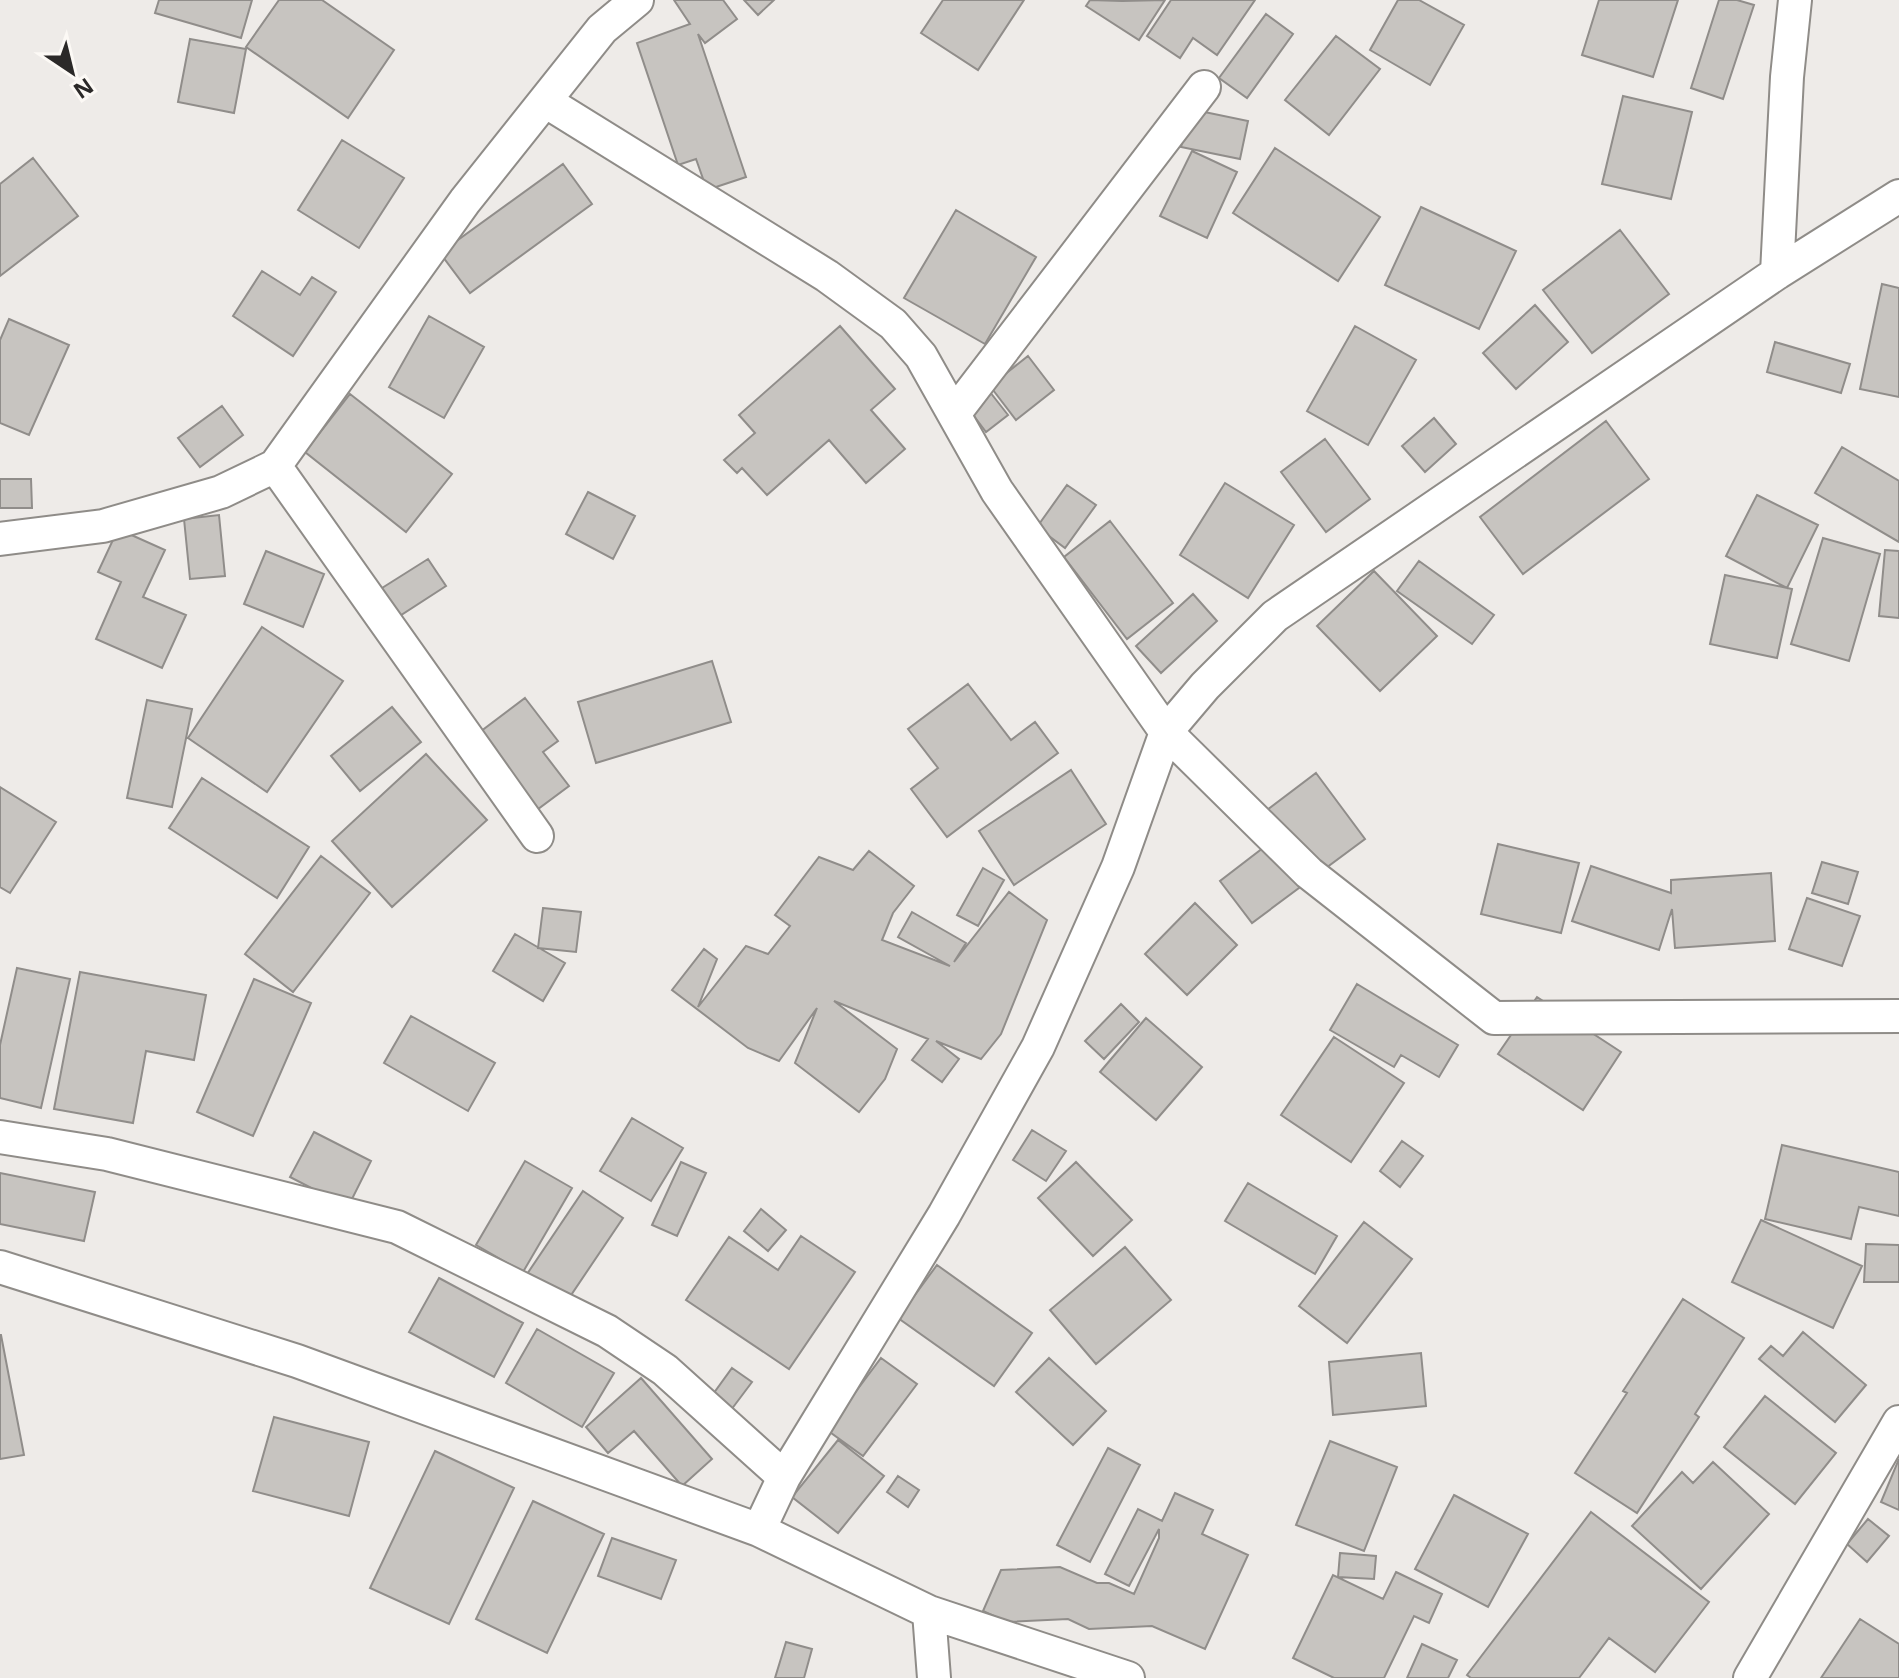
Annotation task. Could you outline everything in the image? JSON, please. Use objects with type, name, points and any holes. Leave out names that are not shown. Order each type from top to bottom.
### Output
[{"type":"street","points":[[0,539],[103,526],[221,492],[275,466],[465,201],[602,29],[637,0]]},
{"type":"street","points":[[1777,273],[1787,77],[1795,0]]},
{"type":"street","points":[[954,414],[1204,87]]},
{"type":"street","points":[[545,101],[827,276],[893,324],[921,356],[997,491],[1166,732],[1309,873],[1494,1018],[1899,1016]]},
{"type":"street","points":[[759,1530],[784,1477],[944,1215],[1038,1047],[1118,867],[1166,732],[1205,686],[1275,616],[1777,273],[1899,196]]},
{"type":"street","points":[[275,466],[537,836]]},
{"type":"street","points":[[0,1137],[107,1154],[397,1227],[607,1331],[665,1370],[784,1477]]},
{"type":"street","points":[[0,1267],[297,1361],[759,1530],[929,1612],[1128,1678]]},
{"type":"street","points":[[1750,1678],[1899,1422]]},
{"type":"street","points":[[929,1612],[934,1678]]},
{"type":"building","points":[[159,0],[252,0],[241,38],[155,13]]},
{"type":"building","points":[[279,0],[322,0],[394,50],[348,118],[246,47]]},
{"type":"building","points":[[674,0],[723,0],[737,19],[705,43],[698,34],[746,177],[707,190],[696,159],[678,165],[637,43],[690,24]]},
{"type":"building","points":[[744,0],[774,0],[758,15]]},
{"type":"building","points":[[943,0],[1024,0],[978,70],[921,33]]},
{"type":"building","points":[[1090,0],[1165,0],[1139,40],[1086,6]]},
{"type":"building","points":[[1171,0],[1255,0],[1217,55],[1193,38],[1180,58],[1147,36]]},
{"type":"building","points":[[1398,0],[1419,0],[1464,25],[1430,85],[1370,50]]},
{"type":"building","points":[[1599,0],[1678,0],[1653,77],[1582,55]]},
{"type":"building","points":[[1719,0],[1737,0],[1754,5],[1723,99],[1691,88]]},
{"type":"building","points":[[1266,14],[1293,34],[1247,98],[1219,78]]},
{"type":"building","points":[[1336,36],[1380,69],[1329,135],[1285,100]]},
{"type":"building","points":[[190,39],[246,49],[234,113],[178,102]]},
{"type":"building","points":[[1623,96],[1692,112],[1671,199],[1602,184]]},
{"type":"building","points":[[1190,109],[1248,121],[1240,159],[1181,147]]},
{"type":"building","points":[[342,140],[404,178],[359,248],[298,210]]},
{"type":"building","points":[[1275,148],[1380,217],[1338,281],[1233,213]]},
{"type":"building","points":[[1192,151],[1237,172],[1207,238],[1160,216]]},
{"type":"building","points":[[33,158],[78,216],[0,276],[0,184]]},
{"type":"building","points":[[563,164],[592,204],[470,293],[440,253]]},
{"type":"building","points":[[1421,207],[1516,251],[1479,329],[1385,285]]},
{"type":"building","points":[[956,210],[1036,257],[985,344],[904,298]]},
{"type":"building","points":[[1620,230],[1669,294],[1592,353],[1543,290]]},
{"type":"building","points":[[262,271],[300,295],[312,277],[336,292],[293,356],[233,316]]},
{"type":"building","points":[[1882,284],[1899,288],[1899,397],[1860,389]]},
{"type":"building","points":[[1535,305],[1568,342],[1516,389],[1483,353]]},
{"type":"building","points":[[429,316],[484,347],[444,418],[389,387]]},
{"type":"building","points":[[9,319],[69,345],[29,435],[0,423],[0,340]]},
{"type":"building","points":[[840,326],[895,389],[871,410],[905,449],[866,483],[829,440],[767,495],[742,468],[737,473],[724,460],[755,433],[739,415]]},
{"type":"building","points":[[1355,326],[1416,360],[1368,445],[1307,411]]},
{"type":"building","points":[[1775,342],[1850,364],[1841,393],[1767,372]]},
{"type":"building","points":[[1028,356],[1054,390],[1016,420],[990,386]]},
{"type":"building","points":[[986,387],[1008,415],[986,432],[965,404]]},
{"type":"building","points":[[350,394],[452,474],[406,532],[305,452]]},
{"type":"building","points":[[222,406],[243,435],[200,467],[178,438]]},
{"type":"building","points":[[1434,418],[1456,444],[1425,472],[1402,446]]},
{"type":"building","points":[[1606,421],[1649,479],[1523,574],[1480,517]]},
{"type":"building","points":[[1325,439],[1370,499],[1326,532],[1281,472]]},
{"type":"building","points":[[1842,447],[1899,481],[1899,542],[1815,493]]},
{"type":"building","points":[[0,479],[31,479],[32,508],[0,508]]},
{"type":"building","points":[[1225,483],[1294,525],[1248,598],[1180,555]]},
{"type":"building","points":[[1067,485],[1096,505],[1065,548],[1037,527]]},
{"type":"building","points":[[588,492],[635,516],[613,559],[566,534]]},
{"type":"building","points":[[1757,495],[1818,525],[1787,588],[1726,556]]},
{"type":"building","points":[[219,515],[225,576],[190,579],[184,519]]},
{"type":"building","points":[[1110,521],[1173,603],[1127,639],[1064,557]]},
{"type":"building","points":[[118,529],[165,550],[143,597],[186,615],[162,668],[96,639],[121,582],[98,572]]},
{"type":"building","points":[[1823,538],[1880,554],[1849,661],[1791,644]]},
{"type":"building","points":[[1885,550],[1899,551],[1899,618],[1879,616]]},
{"type":"building","points":[[266,551],[324,574],[303,627],[244,604]]},
{"type":"building","points":[[428,559],[446,586],[381,628],[363,600]]},
{"type":"building","points":[[1419,561],[1494,615],[1472,644],[1397,591]]},
{"type":"building","points":[[1374,571],[1437,636],[1380,691],[1317,626]]},
{"type":"building","points":[[1725,575],[1792,589],[1777,658],[1710,644]]},
{"type":"building","points":[[1193,594],[1217,621],[1161,673],[1136,646]]},
{"type":"building","points":[[262,627],[343,681],[267,792],[188,738]]},
{"type":"building","points":[[712,661],[731,722],[596,763],[578,702]]},
{"type":"building","points":[[968,684],[1011,740],[1035,722],[1058,753],[947,837],[911,789],[938,768],[908,729]]},
{"type":"building","points":[[525,698],[558,741],[543,752],[569,786],[530,815],[472,738]]},
{"type":"building","points":[[147,700],[192,709],[172,807],[127,798]]},
{"type":"building","points":[[392,707],[421,742],[360,791],[331,756]]},
{"type":"building","points":[[426,754],[487,820],[392,907],[332,841]]},
{"type":"building","points":[[1071,770],[1106,824],[1014,885],[979,831]]},
{"type":"building","points":[[1316,773],[1365,839],[1252,923],[1220,881],[1272,841],[1255,819]]},
{"type":"building","points":[[202,778],[309,847],[277,898],[169,828]]},
{"type":"building","points":[[0,787],[56,822],[10,893],[0,887]]},
{"type":"building","points":[[1498,844],[1579,863],[1561,933],[1481,914]]},
{"type":"building","points":[[869,851],[914,886],[893,913],[882,940],[950,966],[898,937],[912,912],[966,943],[954,962],[1009,892],[1047,920],[1001,1034],[981,1059],[936,1041],[959,1059],[942,1082],[912,1060],[928,1039],[834,1001],[897,1049],[885,1079],[859,1112],[795,1063],[817,1008],[779,1061],[748,1048],[672,990],[704,949],[717,959],[698,1007],[746,946],[768,954],[790,926],[775,915],[819,857],[853,870]]},
{"type":"building","points":[[321,856],[370,893],[293,992],[245,954]]},
{"type":"building","points":[[1822,862],[1858,872],[1848,904],[1812,893]]},
{"type":"building","points":[[1591,866],[1671,893],[1671,880],[1771,873],[1775,941],[1675,948],[1672,909],[1659,950],[1572,921]]},
{"type":"building","points":[[983,868],[1004,880],[978,926],[957,915]]},
{"type":"building","points":[[1807,898],[1860,916],[1842,966],[1789,949]]},
{"type":"building","points":[[1195,903],[1237,945],[1187,995],[1145,954]]},
{"type":"building","points":[[543,908],[581,912],[576,952],[538,948]]},
{"type":"building","points":[[515,934],[565,963],[543,1001],[493,971]]},
{"type":"building","points":[[17,968],[70,979],[41,1108],[0,1098],[0,1045]]},
{"type":"building","points":[[80,972],[206,995],[194,1060],[146,1051],[133,1123],[54,1109]]},
{"type":"building","points":[[254,979],[311,1003],[253,1136],[197,1112]]},
{"type":"building","points":[[1357,984],[1458,1045],[1439,1077],[1401,1055],[1394,1067],[1330,1030]]},
{"type":"building","points":[[1537,997],[1621,1052],[1583,1110],[1498,1054]]},
{"type":"building","points":[[1121,1004],[1139,1022],[1104,1059],[1085,1041]]},
{"type":"building","points":[[411,1016],[495,1063],[468,1111],[384,1063]]},
{"type":"building","points":[[1146,1018],[1202,1067],[1156,1120],[1100,1072]]},
{"type":"building","points":[[1334,1037],[1404,1083],[1351,1162],[1281,1115]]},
{"type":"building","points":[[632,1118],[683,1148],[651,1201],[600,1171]]},
{"type":"building","points":[[1032,1130],[1066,1151],[1046,1181],[1013,1160]]},
{"type":"building","points":[[314,1132],[371,1161],[348,1207],[290,1177]]},
{"type":"building","points":[[1402,1141],[1423,1156],[1400,1187],[1380,1171]]},
{"type":"building","points":[[1782,1145],[1899,1172],[1899,1216],[1859,1207],[1851,1239],[1765,1219]]},
{"type":"building","points":[[525,1161],[572,1188],[523,1272],[476,1245]]},
{"type":"building","points":[[681,1162],[706,1173],[677,1236],[652,1225]]},
{"type":"building","points":[[1076,1162],[1132,1220],[1093,1256],[1038,1198]]},
{"type":"building","points":[[0,1173],[95,1192],[84,1241],[0,1224]]},
{"type":"building","points":[[1248,1183],[1337,1236],[1315,1274],[1225,1221]]},
{"type":"building","points":[[583,1191],[623,1218],[561,1310],[521,1283]]},
{"type":"building","points":[[761,1209],[786,1230],[768,1251],[744,1231]]},
{"type":"building","points":[[1761,1220],[1862,1266],[1833,1328],[1732,1282]]},
{"type":"building","points":[[1364,1222],[1412,1259],[1347,1343],[1299,1306]]},
{"type":"building","points":[[801,1236],[855,1272],[789,1369],[686,1300],[729,1237],[778,1270]]},
{"type":"building","points":[[1866,1244],[1899,1245],[1899,1282],[1864,1282]]},
{"type":"building","points":[[1125,1247],[1171,1300],[1096,1364],[1050,1310]]},
{"type":"building","points":[[937,1265],[1032,1333],[994,1386],[898,1318]]},
{"type":"building","points":[[439,1278],[523,1323],[494,1377],[409,1332]]},
{"type":"building","points":[[1683,1299],[1744,1338],[1695,1414],[1699,1417],[1637,1513],[1575,1473],[1627,1393],[1623,1391]]},
{"type":"building","points":[[537,1329],[614,1373],[582,1427],[506,1383]]},
{"type":"building","points":[[1803,1332],[1866,1385],[1835,1422],[1759,1359],[1771,1346],[1783,1356]]},
{"type":"building","points":[[0,1335],[24,1455],[0,1459]]},
{"type":"building","points":[[1421,1353],[1426,1406],[1333,1415],[1329,1362]]},
{"type":"building","points":[[881,1358],[917,1384],[863,1456],[827,1430]]},
{"type":"building","points":[[1049,1358],[1106,1411],[1073,1445],[1016,1392]]},
{"type":"building","points":[[732,1368],[752,1382],[731,1410],[711,1397]]},
{"type":"building","points":[[641,1378],[712,1459],[682,1486],[634,1431],[608,1453],[586,1427]]},
{"type":"building","points":[[1765,1396],[1836,1453],[1795,1504],[1724,1447]]},
{"type":"building","points":[[274,1417],[369,1442],[349,1516],[253,1491]]},
{"type":"building","points":[[838,1440],[884,1476],[838,1533],[792,1497]]},
{"type":"building","points":[[1330,1441],[1397,1467],[1364,1551],[1296,1525]]},
{"type":"building","points":[[1108,1448],[1140,1465],[1090,1562],[1057,1545]]},
{"type":"building","points":[[435,1451],[514,1488],[449,1624],[370,1588]]},
{"type":"building","points":[[1899,1459],[1899,1510],[1881,1502]]},
{"type":"building","points":[[1713,1462],[1769,1514],[1701,1589],[1632,1526],[1682,1472],[1693,1483]]},
{"type":"building","points":[[898,1476],[919,1490],[908,1507],[887,1492]]},
{"type":"building","points":[[1175,1493],[1213,1510],[1202,1534],[1248,1555],[1205,1649],[1152,1626],[1089,1629],[1068,1619],[1007,1622],[983,1611],[1001,1570],[1060,1567],[1134,1594],[1159,1538],[1159,1529],[1129,1586],[1105,1574],[1138,1509],[1162,1521]]},
{"type":"building","points":[[1454,1495],[1528,1534],[1488,1607],[1415,1569]]},
{"type":"building","points":[[533,1501],[604,1534],[547,1653],[476,1619]]},
{"type":"building","points":[[1591,1512],[1709,1602],[1655,1672],[1609,1638],[1579,1678],[1471,1678],[1467,1675]]},
{"type":"building","points":[[1868,1519],[1889,1536],[1867,1562],[1847,1544]]},
{"type":"building","points":[[612,1538],[676,1560],[661,1599],[598,1576]]},
{"type":"building","points":[[1340,1553],[1376,1556],[1374,1579],[1338,1577]]},
{"type":"building","points":[[1396,1572],[1442,1594],[1429,1623],[1414,1616],[1384,1678],[1334,1678],[1293,1658],[1333,1575],[1383,1599]]},
{"type":"building","points":[[1860,1619],[1899,1644],[1899,1678],[1821,1678]]},
{"type":"building","points":[[786,1642],[812,1649],[804,1678],[775,1678]]},
{"type":"building","points":[[1422,1644],[1457,1660],[1448,1678],[1407,1678]]}]
